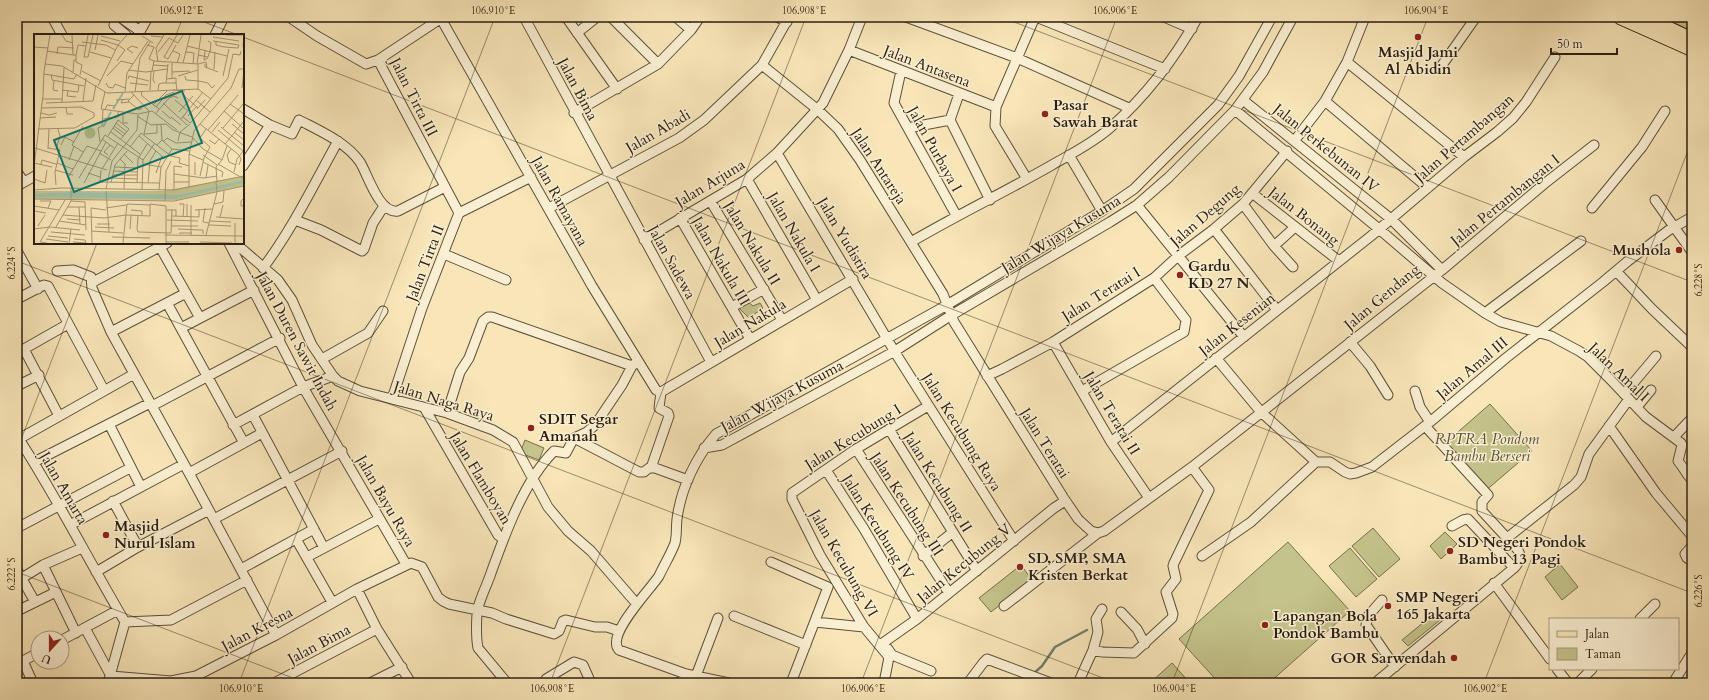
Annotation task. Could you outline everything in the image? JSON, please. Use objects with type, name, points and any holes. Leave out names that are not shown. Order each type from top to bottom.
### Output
[{"type":"main road","points":[[1620,17],[1692,49]]},
{"type":"main road","points":[[1644,17],[1692,39]]},
{"type":"street","points":[[52,17],[61,34]]},
{"type":"street","points":[[120,17],[139,33],[148,17]]},
{"type":"street","points":[[216,34],[224,17]]},
{"type":"street","points":[[289,17],[317,36],[366,64],[378,60]]},
{"type":"street","name":"Jalan Tirta III","points":[[441,17],[378,60],[459,213]]},
{"type":"street","name":"Jalan Ramayana","points":[[441,17],[635,363],[656,390],[661,392]]},
{"type":"street","points":[[525,20],[535,17]]},
{"type":"street","points":[[566,17],[617,89]]},
{"type":"street","points":[[577,33],[597,17]]},
{"type":"street","points":[[611,17],[658,64]]},
{"type":"street","points":[[676,17],[691,30]]},
{"type":"street","points":[[574,113],[658,64],[691,30],[700,17]]},
{"type":"street","points":[[777,17],[788,19]]},
{"type":"street","name":"Jalan Arjuna","points":[[644,240],[680,218],[711,202],[747,179],[778,153],[818,110],[823,102],[849,50],[862,17]]},
{"type":"street","points":[[906,17],[1017,58],[1129,108]]},
{"type":"street","points":[[1027,179],[996,126],[996,107],[1035,17],[1165,69]]},
{"type":"street","points":[[1164,17],[1192,29]]},
{"type":"street","points":[[911,242],[956,215],[990,200],[1069,155],[1088,144],[1110,128],[1165,69],[1192,29],[1198,17]]},
{"type":"street","name":"Jalan Wijaya Kusuma","points":[[704,448],[716,434],[947,305],[1134,189],[1218,105],[1239,76],[1272,17]]},
{"type":"street","name":"Jalan Wijaya Kusuma","points":[[704,448],[722,444],[895,351],[950,316],[1115,220],[1137,205],[1170,177],[1235,110],[1263,72],[1293,17]]},
{"type":"street","points":[[1295,140],[1326,101],[1347,62],[1365,17]]},
{"type":"street","points":[[1440,68],[1476,17]]},
{"type":"street","name":"Jalan Abadi","points":[[549,208],[685,134],[722,104],[762,65],[788,19]]},
{"type":"street","name":"Jalan Bima","points":[[525,20],[574,113],[610,174]]},
{"type":"street","points":[[114,25],[125,34]]},
{"type":"street","name":"Jalan Antasena","points":[[849,50],[959,94],[996,107]]},
{"type":"street","name":"Jalan Pertambangan","points":[[1379,229],[1464,157],[1513,118],[1526,102],[1555,57]]},
{"type":"street","points":[[1347,62],[1464,157]]},
{"type":"street","name":"Jalan Antareja","points":[[762,65],[818,110],[838,129],[860,160],[911,242],[943,294],[947,305]]},
{"type":"street","name":"Jalan Purbaya I","points":[[901,71],[894,103],[956,215]]},
{"type":"street","points":[[959,94],[950,120],[990,200]]},
{"type":"street","name":"Jalan Perkebunan IV","points":[[1243,100],[1295,140],[1390,219]]},
{"type":"street","points":[[1326,101],[1428,188]]},
{"type":"street","points":[[244,110],[270,125],[292,134],[299,120],[338,141],[356,157],[384,206],[392,212],[398,211],[445,187]]},
{"type":"street","name":"Jalan Gendang","points":[[1149,498],[1192,467],[1433,276],[1287,151],[1235,110]]},
{"type":"street","points":[[1592,208],[1642,147],[1665,111]]},
{"type":"street","points":[[908,128],[950,120]]},
{"type":"street","points":[[244,164],[270,125]]},
{"type":"street","points":[[264,268],[296,220],[338,141]]},
{"type":"street","name":"Jalan Pertambangan I","points":[[1433,276],[1544,184],[1594,145]]},
{"type":"street","name":"Jalan Degung","points":[[1154,278],[1178,256],[1214,229],[1243,204],[1287,151]]},
{"type":"street","name":"Jalan Yudistira","points":[[778,153],[887,338]]},
{"type":"street","points":[[1069,155],[1104,209],[1115,220]]},
{"type":"street","points":[[17,172],[20,184],[34,177]]},
{"type":"street","name":"Jalan Sadewa","points":[[610,174],[644,240],[711,362]]},
{"type":"street","name":"Jalan Tirta II","points":[[392,399],[422,308],[459,213],[531,177]]},
{"type":"street","name":"Jalan Nakula I","points":[[747,179],[817,300]]},
{"type":"street","name":"Jalan Bonang","points":[[1252,193],[1339,261]]},
{"type":"street","points":[[1655,200],[1692,252]]},
{"type":"street","name":"Jalan Nakula II","points":[[711,202],[782,320]]},
{"type":"street","points":[[1243,204],[1274,246],[1293,267]]},
{"type":"street","points":[[1137,205],[1244,337]]},
{"type":"street","points":[[296,220],[321,230],[362,251],[365,248],[374,222],[384,206]]},
{"type":"street","name":"Jalan Amal III","points":[[1312,459],[1326,461],[1348,474],[1356,474],[1372,467],[1428,424],[1539,332],[1616,271],[1675,227],[1692,217]]},
{"type":"street","name":"Jalan Nakula III","points":[[680,218],[750,339]]},
{"type":"street","name":"Jalan Gendang","points":[[1390,219],[1442,270]]},
{"type":"street","points":[[1274,246],[1295,227]]},
{"type":"street","points":[[1214,229],[1277,310]]},
{"type":"street","name":"Jalan Kesenian","points":[[1111,442],[1379,229]]},
{"type":"street","points":[[1487,314],[1581,241]]},
{"type":"street","name":"Jalan Duren Sawit Indah","points":[[230,244],[280,338],[304,387],[342,451]]},
{"type":"street","name":"Jalan Naga Raya","points":[[236,244],[278,280],[292,300],[305,330],[322,359],[338,381],[348,387],[425,409],[446,413],[493,430],[513,442],[532,480],[548,507],[568,531],[591,551],[636,603]]},
{"type":"street","points":[[92,282],[164,245],[186,293],[200,318]]},
{"type":"street","points":[[17,251],[41,287]]},
{"type":"street","points":[[444,254],[506,280]]},
{"type":"street","points":[[57,271],[74,270],[91,278],[92,288],[111,332],[276,635]]},
{"type":"street","points":[[1616,271],[1652,309],[1692,347]]},
{"type":"street","name":"Jalan Amal I","points":[[1433,276],[1487,314],[1501,322],[1551,336],[1588,358],[1646,417],[1674,437]]},
{"type":"street","name":"Jalan Teratai I","points":[[987,376],[1053,342],[1154,278],[1186,320],[1184,332],[1082,392]]},
{"type":"street","name":"Jalan Nakula","points":[[661,392],[853,279]]},
{"type":"street","points":[[17,299],[41,287],[48,286],[104,390]]},
{"type":"street","points":[[732,307],[764,289]]},
{"type":"street","points":[[181,328],[254,290]]},
{"type":"street","points":[[111,332],[186,293]]},
{"type":"street","points":[[168,303],[244,443]]},
{"type":"street","name":"Jalan Teratai","points":[[947,305],[950,316],[1065,501],[1084,526],[1091,531],[1098,533]]},
{"type":"street","points":[[322,359],[368,334],[383,311]]},
{"type":"street","points":[[446,413],[460,372],[469,358],[483,321],[488,317],[635,363],[595,425],[587,432],[574,438],[566,453],[554,451],[546,460],[532,480],[503,539],[478,609],[477,642],[478,648],[507,683]]},
{"type":"street","points":[[59,416],[39,375],[20,351],[68,324]]},
{"type":"street","points":[[34,462],[207,377],[280,338]]},
{"type":"street","name":"Jalan Kecubung Raya","points":[[887,338],[928,406],[1014,541]]},
{"type":"street","name":"Jalan Teratai II","points":[[1053,342],[1111,442],[1149,498]]},
{"type":"street","points":[[1350,342],[1370,366],[1388,395]]},
{"type":"street","points":[[1507,538],[1574,485],[1581,477],[1589,454],[1609,426],[1627,396],[1656,356]]},
{"type":"street","points":[[1202,556],[1251,522],[1312,459],[1261,412],[1216,358]]},
{"type":"street","points":[[18,439],[134,374]]},
{"type":"street","points":[[17,386],[39,375]]},
{"type":"street","points":[[233,425],[304,387],[333,376]]},
{"type":"street","points":[[1637,407],[1651,390]]},
{"type":"street","points":[[1374,683],[1514,568],[1520,560],[1520,554],[1482,511],[1482,502],[1488,495],[1428,424],[1420,407],[1415,391]]},
{"type":"street","points":[[574,438],[639,472],[644,472],[651,468],[669,416],[668,413],[659,408],[661,392]]},
{"type":"street","name":"Jalan Kecubung I","points":[[793,491],[856,449],[928,406]]},
{"type":"street","name":"Jalan Flamboyan","points":[[425,409],[498,535],[503,539]]},
{"type":"street","points":[[253,415],[324,548]]},
{"type":"street","points":[[1691,419],[1674,437],[1682,445],[1678,462],[1683,466],[1684,471],[1692,480]]},
{"type":"street","points":[[109,424],[130,468],[141,487]]},
{"type":"street","points":[[1609,426],[1656,492],[1692,536]]},
{"type":"street","name":"Jalan Kecubung II","points":[[889,429],[977,571]]},
{"type":"street","points":[[189,473],[262,433]]},
{"type":"street","name":"Jalan Amarta","points":[[18,439],[60,505],[82,548],[125,622]]},
{"type":"street","points":[[704,448],[688,480],[677,519],[674,544],[655,582],[636,603],[619,631],[617,646],[619,650],[686,674],[729,683]]},
{"type":"street","name":"Jalan Kecubung III","points":[[856,449],[923,556],[949,594]]},
{"type":"street","points":[[214,519],[342,451]]},
{"type":"street","name":"Jalan Bayu Raya","points":[[342,451],[379,519],[406,564]]},
{"type":"street","points":[[70,525],[184,464]]},
{"type":"street","points":[[1093,650],[1130,654],[1137,651],[1172,618],[1166,592],[1176,580],[1173,566],[1209,490],[1192,467]]},
{"type":"street","points":[[17,528],[130,468]]},
{"type":"street","points":[[651,468],[688,480]]},
{"type":"street","name":"Jalan Kecubung IV","points":[[826,470],[864,529],[917,619]]},
{"type":"street","name":"Jalan Kecubung VI","points":[[793,491],[792,499],[820,555],[864,627],[876,642],[882,644]]},
{"type":"street","points":[[1004,606],[1098,533],[1104,531],[1149,498]]},
{"type":"street","points":[[113,501],[138,547]]},
{"type":"street","name":"Jalan Kecubung V","points":[[882,644],[949,594],[1054,508],[1065,501]]},
{"type":"street","points":[[96,572],[138,547],[209,510]]},
{"type":"street","points":[[307,557],[379,519]]},
{"type":"street","points":[[1452,526],[1468,519],[1514,568]]},
{"type":"street","points":[[241,569],[314,529]]},
{"type":"street","points":[[923,556],[953,532]]},
{"type":"street","points":[[296,539],[332,602]]},
{"type":"street","points":[[1692,546],[1685,554],[1687,558],[1692,561]]},
{"type":"street","points":[[35,602],[19,574],[43,566],[82,548]]},
{"type":"street","points":[[771,562],[828,588],[791,683]]},
{"type":"street","points":[[406,564],[411,563],[422,568],[438,596],[449,604],[478,609],[554,634],[559,631],[563,621],[566,620],[594,627],[607,626],[619,631]]},
{"type":"street","name":"Jalan Kresna","points":[[109,681],[171,681],[185,678],[210,669],[276,635],[356,589],[406,564]]},
{"type":"street","points":[[43,566],[76,633]]},
{"type":"street","points":[[109,681],[125,622],[171,620],[180,617],[247,580]]},
{"type":"street","points":[[1494,583],[1549,658]]},
{"type":"street","points":[[356,589],[377,629],[412,683]]},
{"type":"street","points":[[17,611],[56,592]]},
{"type":"street","points":[[1382,600],[1368,616],[1366,625],[1395,667]]},
{"type":"street","points":[[1641,618],[1655,604]]},
{"type":"street","points":[[70,636],[118,610]]},
{"type":"street","points":[[1078,683],[1093,650],[1098,632],[1096,621],[1097,616],[1102,610]]},
{"type":"street","points":[[1121,612],[1137,629],[1145,644]]},
{"type":"street","points":[[734,616],[806,645]]},
{"type":"street","points":[[696,676],[718,618]]},
{"type":"street","points":[[815,622],[864,627]]},
{"type":"street","points":[[85,628],[109,681]]},
{"type":"street","name":"Jalan Bima","points":[[274,683],[377,629]]},
{"type":"street","points":[[882,644],[892,655],[932,671]]},
{"type":"street","points":[[882,644],[890,659],[884,683]]},
{"type":"street","points":[[1673,683],[1689,666],[1692,654]]},
{"type":"street","points":[[30,657],[20,663],[33,683]]},
{"type":"street","points":[[968,683],[987,659],[1047,682]]},
{"type":"street","points":[[546,679],[574,662],[583,665],[591,683]]},
{"type":"street","points":[[370,683],[402,667]]},
{"type":"street","points":[[1559,670],[1568,683]]},
{"type":"street","points":[[1578,683],[1591,670]]},
{"type":"street","points":[[678,683],[684,679],[686,674]]},
{"type":"street","points":[[858,683],[863,683]]},
{"type":"green space","points":[[1644,17],[1692,17],[1692,39]]},
{"type":"green space","points":[[748,302],[753,306],[760,303],[763,308],[749,318],[739,308]]},
{"type":"green space","name":"RPTRA Pondom Bambu Berseri","points":[[1490,404],[1532,451],[1484,492],[1443,445]]},
{"type":"green space","points":[[525,440],[544,448],[539,460],[520,453]]},
{"type":"green space","points":[[1373,528],[1400,559],[1379,577],[1352,546]]},
{"type":"green space","points":[[1445,532],[1457,544],[1441,559],[1430,546]]},
{"type":"green space","name":"Lapangan Bola Pondok Bambu","points":[[1288,542],[1350,611],[1269,683],[1219,683],[1179,639]]},
{"type":"green space","points":[[1350,548],[1377,579],[1356,597],[1329,566]]},
{"type":"green space","points":[[1560,564],[1578,587],[1562,600],[1545,577]]},
{"type":"green space","points":[[1021,565],[1032,580],[991,612],[979,598]]},
{"type":"green space","points":[[1435,613],[1440,620],[1408,646],[1402,640]]},
{"type":"green space","points":[[1172,663],[1190,683],[1150,683]]},
{"type":"waterway","points":[[1033,674],[1042,666],[1055,647],[1087,630]]},
{"type":"waterway","points":[[1024,683],[1030,678]]},
{"type":"place","name":"Masjid Jami Al Abidin","points":[[1418,37]]},
{"type":"place","name":"Pasar Sawah Barat","points":[[1045,114]]},
{"type":"place","name":"Mushola","points":[[1679,250]]},
{"type":"place","name":"Gardu KD 27 N","points":[[1180,275]]},
{"type":"place","name":"SDIT Segar Amanah","points":[[531,428]]},
{"type":"place","name":"Masjid Nurul Islam","points":[[106,535]]},
{"type":"place","name":"SD Negeri Pondok Bambu 13 Pagi","points":[[1450,551]]},
{"type":"place","name":"SD, SMP, SMA Kristen Berkat","points":[[1020,567]]},
{"type":"place","name":"SMP Negeri 165 Jakarta","points":[[1388,606]]},
{"type":"place","name":"Lapangan Bola Pondok Bambu","points":[[1265,625]]},
{"type":"place","name":"GOR Sarwendah","points":[[1454,658]]}]
